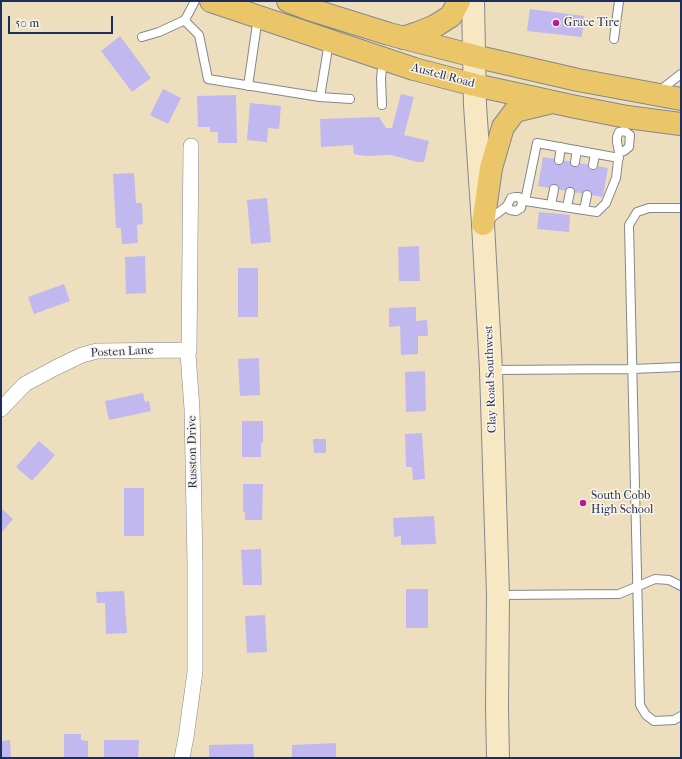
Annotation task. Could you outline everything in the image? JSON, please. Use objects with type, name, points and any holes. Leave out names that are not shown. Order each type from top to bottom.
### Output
[{"type":"main road","name":"Austell Road","points":[[211,1],[414,69],[475,85],[553,102],[626,124],[681,124]]},
{"type":"main road","points":[[288,1],[402,38],[474,56],[578,80],[681,99]]},
{"type":"main road","points":[[402,38],[435,26],[451,16],[459,1]]},
{"type":"main road","points":[[484,224],[491,168],[503,127],[515,111],[553,102]]},
{"type":"street","name":"Clay Road Southwest","points":[[473,1],[475,105],[484,224],[491,370],[498,595],[498,758]]},
{"type":"street","name":"Russton Drive","points":[[182,758],[195,672],[195,564],[192,409],[188,354],[191,146]]},
{"type":"street","name":"Posten Lane","points":[[1,409],[25,384],[57,366],[82,355],[97,351],[188,350]]},
{"type":"lane","points":[[142,37],[159,32],[184,20],[195,1]]},
{"type":"lane","points":[[614,39],[619,1]]},
{"type":"lane","points":[[248,86],[258,17]]},
{"type":"lane","points":[[184,20],[199,35],[208,79],[320,97],[350,99]]},
{"type":"lane","points":[[320,97],[330,41]]},
{"type":"lane","points":[[382,105],[381,78],[383,58]]},
{"type":"lane","points":[[655,94],[681,74]]},
{"type":"lane","points":[[524,201],[536,143],[595,154],[619,155],[628,147],[630,135],[626,124]]},
{"type":"lane","points":[[559,160],[561,147]]},
{"type":"lane","points":[[575,162],[577,150]]},
{"type":"lane","points":[[592,166],[595,154]]},
{"type":"lane","points":[[484,224],[507,206],[511,198],[515,197],[524,201],[597,212],[606,203],[616,178],[619,155]]},
{"type":"lane","points":[[551,205],[554,189]]},
{"type":"lane","points":[[567,208],[570,192]]},
{"type":"lane","points":[[584,210],[587,195]]},
{"type":"lane","points":[[681,208],[649,208],[637,212],[629,225],[640,706],[646,715],[654,721],[674,720],[681,716]]},
{"type":"lane","points":[[491,370],[681,367]]},
{"type":"lane","points":[[498,595],[619,594],[655,579],[669,580],[681,586]]},
{"type":"building","name":"Grace Tire","points":[[530,9],[584,16],[582,37],[527,31]]},
{"type":"building","points":[[120,36],[151,78],[132,92],[101,51]]},
{"type":"building","points":[[163,89],[181,98],[168,124],[150,115]]},
{"type":"building","points":[[401,94],[414,97],[404,135],[429,141],[424,162],[418,162],[391,155],[367,156],[354,154],[353,145],[321,147],[320,119],[379,117],[386,128],[392,128]]},
{"type":"building","points":[[236,95],[237,143],[218,143],[218,132],[210,132],[210,127],[198,127],[197,96]]},
{"type":"building","points":[[250,103],[281,106],[279,129],[268,128],[267,142],[247,140]]},
{"type":"building","points":[[543,157],[608,168],[603,197],[538,186]]},
{"type":"building","points":[[134,173],[136,203],[142,203],[143,224],[137,225],[138,243],[122,244],[121,228],[116,228],[113,174]]},
{"type":"building","points":[[267,198],[271,242],[251,244],[247,200]]},
{"type":"building","points":[[539,212],[570,215],[569,232],[537,229]]},
{"type":"building","points":[[419,246],[420,281],[399,281],[398,247]]},
{"type":"building","points":[[145,256],[146,293],[126,294],[125,257]]},
{"type":"building","points":[[238,268],[258,268],[258,317],[238,317]]},
{"type":"building","points":[[64,284],[70,301],[34,314],[28,297]]},
{"type":"building","points":[[416,307],[416,321],[427,320],[428,336],[418,336],[418,354],[401,355],[400,326],[389,327],[389,308]]},
{"type":"building","points":[[259,358],[260,395],[240,396],[238,359]]},
{"type":"building","points":[[425,371],[426,411],[406,412],[405,372]]},
{"type":"building","points":[[143,393],[145,402],[149,401],[151,411],[109,420],[105,401]]},
{"type":"building","points":[[242,421],[263,421],[263,443],[261,443],[261,457],[242,457]]},
{"type":"building","points":[[422,433],[425,479],[413,480],[412,467],[406,467],[405,434]]},
{"type":"building","points":[[313,439],[326,439],[326,453],[314,453]]},
{"type":"building","points":[[39,441],[55,455],[32,481],[16,467]]},
{"type":"building","points":[[243,484],[263,484],[262,520],[245,520],[245,512],[243,512]]},
{"type":"building","points":[[124,488],[144,488],[144,536],[124,536]]},
{"type":"building","points":[[1,508],[13,519],[1,533]]},
{"type":"building","points":[[434,516],[436,544],[401,545],[401,536],[394,537],[393,518]]},
{"type":"building","points":[[261,549],[262,585],[243,585],[241,550]]},
{"type":"building","points":[[406,589],[428,589],[428,628],[406,628]]},
{"type":"building","points":[[124,591],[127,633],[106,634],[105,603],[97,603],[96,592]]},
{"type":"building","points":[[265,615],[267,652],[247,653],[245,616]]},
{"type":"building","points":[[64,734],[81,734],[81,740],[88,741],[88,758],[64,757]]},
{"type":"building","points":[[10,740],[11,758],[1,758],[1,741]]},
{"type":"building","points":[[104,740],[139,740],[138,758],[104,758]]},
{"type":"building","points":[[336,743],[336,758],[292,758],[292,745]]},
{"type":"building","points":[[253,744],[254,758],[209,758],[209,745]]},
{"type":"place","name":"Grace Tire","points":[[556,23]]},
{"type":"place","name":"South Cobb High School","points":[[583,503]]}]
